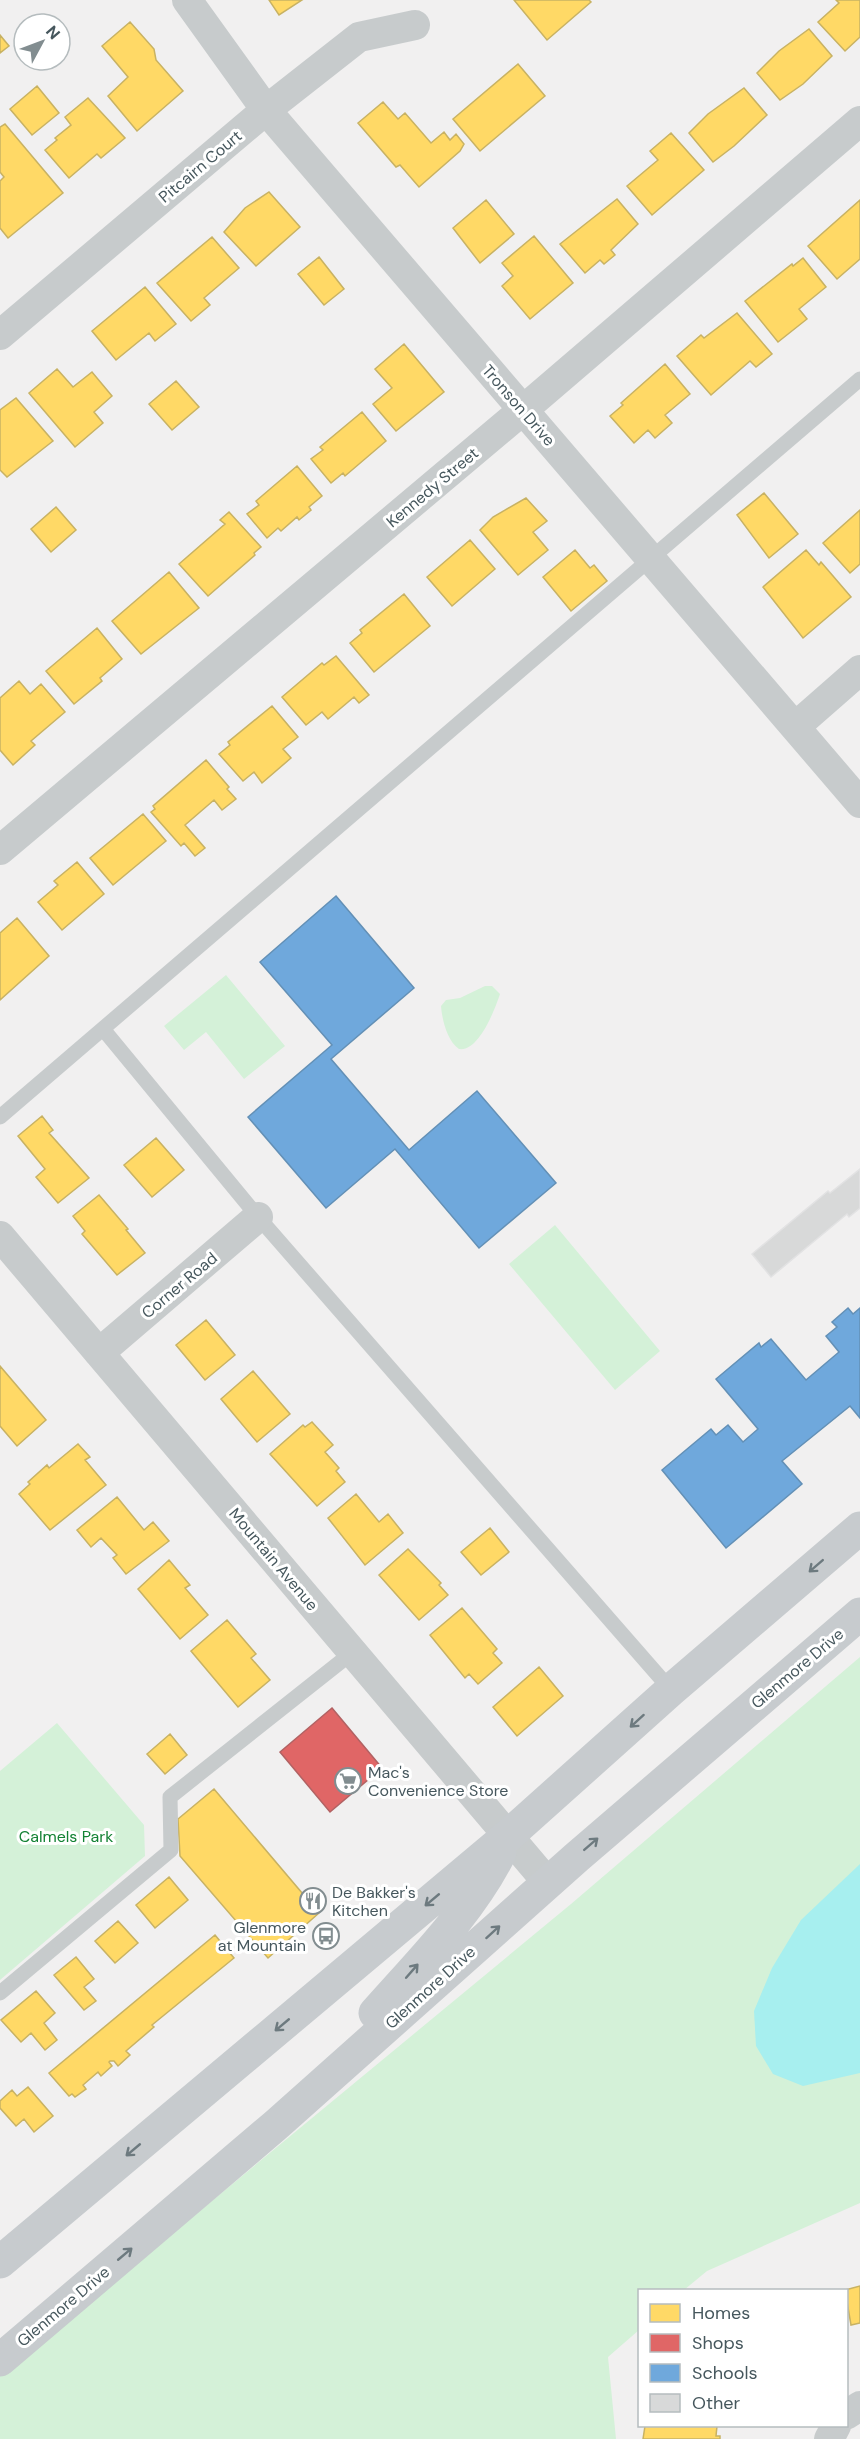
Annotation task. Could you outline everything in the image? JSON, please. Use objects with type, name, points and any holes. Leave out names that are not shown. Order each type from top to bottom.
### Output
[{"type":"main road","points":[[0,2262],[509,1835],[671,1690],[860,1527]]},
{"type":"main road","name":"Glenmore Drive","points":[[0,2360],[276,2126],[548,1883],[860,1614]]},
{"type":"main road","points":[[276,2126],[442,1936],[487,1880],[509,1835]]},
{"type":"street","name":"Tronson Drive","points":[[187,0],[266,110],[860,803]]},
{"type":"street","name":"Pitcairn Court","points":[[0,335],[266,110],[359,37],[415,26]]},
{"type":"street","name":"Kennedy Street","points":[[0,850],[523,410],[860,121]]},
{"type":"street","points":[[795,727],[860,670]]},
{"type":"street","name":"Corner Road","points":[[99,1353],[258,1217]]},
{"type":"street","name":"Mountain Avenue","points":[[0,1236],[548,1883]]},
{"type":"lane","points":[[0,1117],[860,379]]},
{"type":"lane","points":[[103,1029],[258,1217],[671,1690]]},
{"type":"lane","points":[[0,1993],[171,1850],[170,1797],[352,1652]]},
{"type":"green space","points":[[226,975],[285,1046],[244,1079],[206,1032],[184,1050],[164,1026]]},
{"type":"green space","points":[[485,986],[492,986],[500,994],[494,1009],[485,1028],[473,1044],[459,1049],[448,1035],[441,1006],[446,1000],[460,998]]},
{"type":"green space","points":[[555,1225],[660,1351],[615,1390],[509,1264]]},
{"type":"green space","points":[[860,1657],[860,2203],[707,2271],[685,2289],[638,2289],[638,2331],[608,2357],[616,2439],[0,2439],[0,2376],[571,1904]]},
{"type":"green space","name":"Calmels Park","points":[[57,1723],[144,1825],[145,1856],[0,1980],[0,1771]]},
{"type":"water","points":[[860,1864],[860,2073],[803,2086],[773,2074],[756,2046],[754,2011],[772,1968],[801,1920]]},
{"type":"building: Homes","points":[[269,0],[302,0],[279,15]]},
{"type":"building: Homes","points":[[514,0],[589,0],[591,2],[547,40]]},
{"type":"building: Homes","points":[[836,0],[860,0],[860,37],[845,51],[818,22],[839,3]]},
{"type":"building: Homes","points":[[130,22],[154,49],[156,60],[183,91],[137,131],[108,96],[128,77],[102,46]]},
{"type":"building: Homes","points":[[809,29],[832,56],[803,84],[780,100],[757,73],[779,51]]},
{"type":"building: Homes","points":[[0,35],[9,46],[0,53]]},
{"type":"building: Homes","points":[[518,64],[545,96],[480,151],[453,119]]},
{"type":"building: Homes","points":[[37,86],[59,113],[32,135],[10,109]]},
{"type":"building: Homes","points":[[744,88],[767,115],[713,162],[689,133],[708,114]]},
{"type":"building: Homes","points":[[88,98],[125,138],[101,158],[97,154],[69,178],[45,150],[71,125],[65,117]]},
{"type":"building: Homes","points":[[383,102],[398,119],[405,113],[431,143],[444,132],[450,140],[456,134],[464,144],[460,151],[419,187],[400,165],[396,167],[358,123]]},
{"type":"building: Homes","points":[[5,124],[63,193],[8,238],[0,228],[0,181],[4,177],[0,172],[0,127]]},
{"type":"building: Homes","points":[[671,133],[704,170],[652,215],[627,186],[658,160],[650,151]]},
{"type":"building: Homes","points":[[269,192],[300,227],[256,266],[224,232],[245,208]]},
{"type":"building: Homes","points":[[617,199],[638,224],[611,250],[615,255],[604,264],[600,260],[585,273],[560,244]]},
{"type":"building: Homes","points":[[486,200],[514,234],[480,263],[453,228]]},
{"type":"building: Homes","points":[[860,200],[860,259],[837,279],[808,246]]},
{"type":"building: Homes","points":[[534,236],[573,283],[530,319],[502,286],[513,276],[502,263]]},
{"type":"building: Homes","points":[[212,237],[239,268],[204,298],[210,305],[191,321],[157,283]]},
{"type":"building: Homes","points":[[319,257],[344,289],[324,305],[298,274]]},
{"type":"building: Homes","points":[[803,258],[826,287],[799,309],[807,319],[778,342],[745,301]]},
{"type":"building: Homes","points":[[145,287],[176,324],[155,341],[149,333],[116,360],[92,331]]},
{"type":"building: Homes","points":[[737,313],[772,354],[756,367],[750,361],[711,395],[677,356],[701,335],[704,338]]},
{"type":"building: Homes","points":[[404,344],[444,392],[396,431],[373,404],[392,388],[375,369]]},
{"type":"building: Homes","points":[[665,364],[690,394],[665,415],[672,423],[655,438],[648,430],[634,443],[610,416],[623,405],[621,403]]},
{"type":"building: Homes","points":[[57,369],[73,387],[92,372],[112,396],[94,412],[103,423],[75,447],[29,393]]},
{"type":"building: Homes","points":[[176,381],[199,407],[172,430],[149,404]]},
{"type":"building: Homes","points":[[16,398],[53,441],[7,477],[0,470],[0,410]]},
{"type":"building: Homes","points":[[362,412],[386,441],[345,476],[343,473],[331,483],[311,459],[323,450],[320,447]]},
{"type":"building: Homes","points":[[297,466],[322,496],[299,520],[297,517],[281,531],[278,528],[267,538],[247,514],[259,505],[256,501]]},
{"type":"building: Homes","points":[[764,493],[798,534],[769,558],[737,515]]},
{"type":"building: Homes","points":[[526,498],[547,521],[533,532],[548,550],[518,575],[480,530],[493,517]]},
{"type":"building: Homes","points":[[56,507],[76,530],[51,552],[31,529]]},
{"type":"building: Homes","points":[[860,510],[860,564],[850,573],[823,543]]},
{"type":"building: Homes","points":[[229,512],[261,547],[254,553],[255,555],[208,596],[179,564],[225,524],[220,520]]},
{"type":"building: Homes","points":[[470,540],[495,569],[452,606],[427,577]]},
{"type":"building: Homes","points":[[575,550],[590,568],[594,565],[607,581],[571,611],[543,577]]},
{"type":"building: Homes","points":[[806,550],[819,565],[821,562],[851,597],[803,638],[763,587]]},
{"type":"building: Homes","points":[[169,572],[199,608],[141,654],[112,621]]},
{"type":"building: Homes","points":[[404,594],[430,626],[374,672],[350,643],[362,633],[360,630]]},
{"type":"building: Homes","points":[[97,628],[122,659],[100,678],[102,681],[74,704],[46,671]]},
{"type":"building: Homes","points":[[336,656],[369,695],[359,703],[354,697],[328,719],[322,712],[306,725],[282,697],[322,663],[324,665]]},
{"type":"building: Homes","points":[[19,681],[30,694],[41,684],[65,712],[31,741],[35,745],[13,765],[0,750],[0,698]]},
{"type":"building: Homes","points":[[272,706],[298,737],[283,749],[291,758],[262,783],[254,772],[243,781],[219,754],[230,745],[228,742]]},
{"type":"building: Homes","points":[[206,760],[236,799],[222,810],[214,800],[185,825],[205,848],[195,856],[184,843],[181,846],[151,812],[155,809],[153,806]]},
{"type":"building: Homes","points":[[143,814],[166,841],[113,885],[90,858]]},
{"type":"building: Homes","points":[[77,862],[104,894],[62,930],[38,902],[58,885],[54,881]]},
{"type":"building: Homes","points":[[17,918],[49,956],[0,1000],[0,933]]},
{"type":"building: Homes","points":[[42,1116],[53,1130],[49,1133],[89,1178],[58,1203],[36,1177],[45,1169],[18,1136]]},
{"type":"building: Homes","points":[[156,1138],[184,1170],[152,1197],[124,1165]]},
{"type":"building: Homes","points":[[99,1195],[145,1253],[117,1275],[82,1234],[85,1231],[73,1216]]},
{"type":"building: Homes","points":[[206,1320],[235,1355],[205,1380],[176,1345]]},
{"type":"building: Homes","points":[[0,1366],[46,1420],[17,1446],[0,1426]]},
{"type":"building: Homes","points":[[253,1371],[290,1414],[257,1442],[221,1399]]},
{"type":"building: Homes","points":[[312,1422],[333,1445],[325,1452],[339,1468],[336,1471],[345,1482],[317,1506],[270,1454],[303,1425],[305,1427]]},
{"type":"building: Homes","points":[[78,1444],[90,1457],[85,1460],[106,1485],[50,1530],[19,1494],[30,1484],[28,1482],[47,1465],[49,1468]]},
{"type":"building: Homes","points":[[356,1494],[379,1522],[388,1514],[403,1533],[365,1565],[328,1518]]},
{"type":"building: Homes","points":[[117,1497],[144,1530],[153,1522],[169,1541],[126,1574],[113,1558],[117,1555],[101,1538],[91,1547],[77,1530]]},
{"type":"building: Homes","points":[[490,1528],[509,1552],[481,1575],[461,1552]]},
{"type":"building: Homes","points":[[408,1549],[441,1583],[439,1585],[448,1595],[419,1620],[379,1575]]},
{"type":"building: Homes","points":[[169,1560],[190,1585],[185,1588],[208,1615],[180,1639],[138,1589]]},
{"type":"building: Homes","points":[[462,1608],[497,1649],[493,1653],[502,1663],[478,1684],[469,1674],[465,1678],[430,1635]]},
{"type":"building: Homes","points":[[227,1620],[256,1654],[251,1658],[270,1680],[238,1707],[191,1651]]},
{"type":"building: Homes","points":[[539,1667],[563,1696],[517,1736],[493,1707]]},
{"type":"building: Homes","points":[[170,1734],[187,1755],[165,1774],[147,1754]]},
{"type":"building: Homes","points":[[214,1789],[319,1913],[268,1958],[180,1856],[178,1819]]},
{"type":"building: Homes","points":[[169,1877],[188,1900],[155,1928],[136,1905]]},
{"type":"building: Homes","points":[[118,1921],[138,1943],[115,1963],[95,1941]]},
{"type":"building: Homes","points":[[215,1935],[234,1958],[152,2025],[154,2027],[126,2051],[130,2055],[118,2066],[114,2061],[110,2061],[112,2066],[101,2076],[98,2072],[83,2085],[86,2089],[75,2097],[72,2094],[69,2096],[49,2073]]},
{"type":"building: Homes","points":[[76,1957],[94,1979],[84,1987],[96,2001],[84,2010],[54,1975]]},
{"type":"building: Homes","points":[[36,1991],[55,2013],[44,2023],[57,2040],[45,2050],[31,2033],[21,2042],[1,2020]]},
{"type":"building: Homes","points":[[28,2087],[53,2116],[34,2132],[24,2119],[16,2126],[0,2108],[0,2101],[12,2090],[17,2096]]},
{"type":"building: Homes","points":[[860,2286],[860,2323],[851,2325],[848,2308],[848,2289]]},
{"type":"building: Homes","points":[[645,2427],[717,2427],[716,2436],[720,2436],[720,2439],[643,2439]]},
{"type":"building: Shops","points":[[332,1708],[382,1768],[330,1812],[280,1752]]},
{"type":"building: Schools","points":[[336,896],[414,988],[331,1059],[409,1150],[477,1091],[556,1183],[479,1248],[395,1149],[326,1208],[248,1117],[332,1045],[260,962]]},
{"type":"building: Schools","points":[[848,1308],[853,1314],[860,1308],[860,1418],[850,1406],[782,1461],[802,1484],[726,1548],[662,1470],[711,1429],[716,1435],[728,1425],[743,1442],[758,1429],[716,1379],[759,1343],[761,1347],[771,1339],[806,1380],[839,1352],[826,1336],[837,1327],[832,1322]]},
{"type":"building: Other","points":[[860,1169],[860,1208],[849,1217],[847,1214],[771,1277],[752,1254],[828,1191],[830,1193]]},
{"type":"place","name":"Mac's Convenience Store","points":[[348,1781]]},
{"type":"place","name":"De Bakker's Kitchen","points":[[313,1901]]},
{"type":"place","name":"Glenmore at Mountain","points":[[326,1936]]}]
